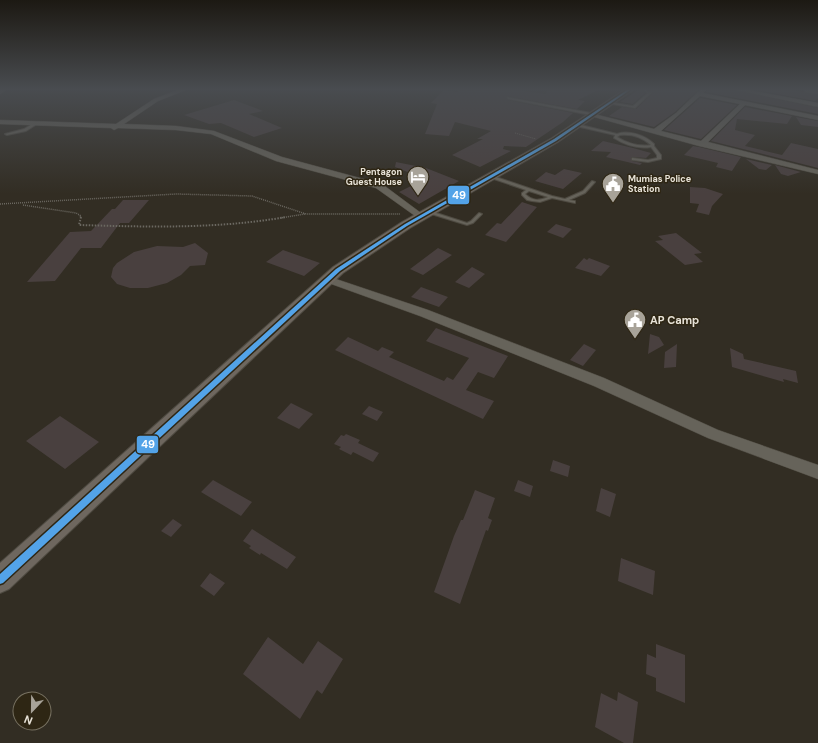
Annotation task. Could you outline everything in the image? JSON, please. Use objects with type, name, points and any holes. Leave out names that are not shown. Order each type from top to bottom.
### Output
[{"type":"street","points":[[48,125],[181,129],[212,132],[279,159],[379,186],[423,214]]},
{"type":"street","points":[[114,128],[119,125]]},
{"type":"street","points":[[0,580],[327,279],[360,254],[423,214],[492,177],[550,143],[577,125]]},
{"type":"street","points":[[627,125],[818,172]]},
{"type":"street","points":[[654,132],[663,125]]},
{"type":"street","points":[[702,144],[722,125]]},
{"type":"street","points":[[327,279],[424,313],[598,382],[713,434],[818,472]]},
{"type":"lane","points":[[7,134],[25,130],[34,125]]},
{"type":"lane","points":[[577,125],[617,135],[626,134],[642,138],[653,144],[652,146],[659,154],[658,159],[648,161],[633,159]]},
{"type":"lane","points":[[642,138],[654,132]]},
{"type":"lane","points":[[617,135],[615,138],[622,141],[643,146],[652,146]]},
{"type":"lane","points":[[492,177],[528,190],[574,202]]},
{"type":"lane","points":[[565,200],[584,192],[593,182]]},
{"type":"lane","points":[[528,190],[523,194],[526,198],[532,200],[543,201],[551,196]]},
{"type":"lane","points":[[423,214],[462,224],[470,223],[480,214]]},
{"type":"path","points":[[515,133],[550,143]]},
{"type":"path","points":[[0,204],[176,194],[252,196],[306,214]]},
{"type":"path","points":[[21,204],[54,211],[76,213],[80,216],[79,225],[206,225],[282,218],[306,214],[423,214]]},
{"type":"building","points":[[225,125],[274,125],[282,128],[254,137]]},
{"type":"building","points":[[429,125],[454,125],[449,136],[425,134]]},
{"type":"building","points":[[466,125],[559,125],[526,147],[504,146],[503,149],[511,151],[480,167],[452,155],[483,139],[477,139],[491,131]]},
{"type":"building","points":[[644,125],[657,125],[654,127]]},
{"type":"building","points":[[670,125],[716,125],[701,139],[664,130]]},
{"type":"building","points":[[727,125],[736,125],[735,130],[755,135],[745,146],[782,155],[791,143],[818,149],[818,168],[711,141]]},
{"type":"building","points":[[801,125],[818,125],[818,127]]},
{"type":"building","points":[[603,141],[651,153],[646,158],[631,157],[632,161],[642,163],[640,165],[606,157],[611,152],[591,151]]},
{"type":"building","points":[[693,146],[741,157],[732,171],[716,167],[718,163],[684,155]]},
{"type":"building","points":[[746,159],[772,165],[766,170],[759,169]]},
{"type":"building","points":[[396,162],[426,168],[459,181],[419,204],[399,192],[425,179],[395,167]]},
{"type":"building","points":[[775,165],[801,172],[788,176],[781,174]]},
{"type":"building","points":[[564,169],[582,173],[563,189],[535,181],[546,172],[555,175]]},
{"type":"building","points":[[690,187],[705,188],[723,194],[712,206],[709,215],[696,212],[699,204],[690,203]]},
{"type":"building","points":[[123,200],[149,200],[129,223],[120,223],[101,248],[81,248],[55,281],[27,282],[70,232],[91,231]]},
{"type":"building","points":[[522,202],[537,207],[506,242],[485,235],[497,223],[501,224]]},
{"type":"building","points":[[556,224],[572,229],[563,238],[547,232]]},
{"type":"building","points":[[676,233],[702,253],[694,254],[703,262],[685,265],[655,241],[663,240],[658,236]]},
{"type":"building","points":[[195,243],[208,253],[205,265],[190,266],[181,275],[167,283],[148,288],[130,288],[117,284],[111,277],[113,268],[117,263],[134,252],[157,246],[183,247]]},
{"type":"building","points":[[438,248],[452,255],[423,275],[410,269]]},
{"type":"building","points":[[283,250],[320,263],[304,276],[266,262]]},
{"type":"building","points":[[584,258],[587,260],[589,258],[610,266],[601,276],[575,268]]},
{"type":"building","points":[[472,267],[485,274],[469,288],[455,282]]},
{"type":"building","points":[[421,287],[448,297],[439,307],[411,297]]},
{"type":"building","points":[[436,328],[508,356],[494,378],[478,372],[466,390],[494,401],[483,419],[335,350],[348,337],[378,351],[382,347],[394,352],[389,357],[444,381],[447,377],[453,380],[469,358],[426,341]]},
{"type":"building","points":[[650,334],[659,337],[664,345],[648,354]]},
{"type":"building","points":[[584,344],[596,350],[583,366],[570,360]]},
{"type":"building","points":[[677,344],[676,367],[664,368],[665,352]]},
{"type":"building","points":[[730,348],[743,354],[744,359],[796,371],[798,383],[783,379],[784,382],[732,367]]},
{"type":"building","points":[[291,403],[313,414],[299,429],[277,418]]},
{"type":"building","points":[[369,406],[383,412],[377,421],[362,414]]},
{"type":"building","points":[[60,416],[99,442],[65,469],[26,441]]},
{"type":"building","points":[[346,434],[360,440],[358,443],[379,453],[373,462],[353,452],[351,455],[339,449],[341,447],[334,444],[341,435],[344,436]]},
{"type":"building","points":[[553,460],[570,466],[568,477],[550,471]]},
{"type":"building","points":[[213,480],[252,502],[241,516],[201,492]]},
{"type":"building","points":[[518,480],[533,486],[530,497],[514,491]]},
{"type":"building","points":[[601,488],[616,494],[610,517],[596,511]]},
{"type":"building","points":[[475,490],[495,498],[488,518],[492,520],[488,531],[486,530],[460,604],[434,592],[454,536],[461,520],[463,520]]},
{"type":"building","points":[[173,519],[182,525],[171,537],[161,531]]},
{"type":"building","points":[[252,529],[296,557],[287,569],[261,553],[260,555],[249,548],[251,546],[243,541]]},
{"type":"building","points":[[621,558],[655,571],[653,595],[618,581]]},
{"type":"building","points":[[210,573],[225,583],[214,596],[200,586]]},
{"type":"building","points":[[268,637],[303,664],[318,641],[343,659],[322,694],[317,690],[300,719],[243,674]]},
{"type":"building","points":[[656,644],[685,655],[685,703],[656,691],[656,678],[646,674],[647,654],[656,658]]},
{"type":"building","points":[[618,692],[638,702],[633,743],[624,743],[595,727],[601,693],[617,701]]},
{"type":"transit line","name":"49","points":[[0,580],[338,270],[406,225],[555,140],[578,125]]},
{"type":"place","name":"Pentagon Guest House","points":[[418,196]]},
{"type":"place","name":"Mumias Police Station","points":[[613,204]]},
{"type":"place","name":"AP Camp","points":[[635,340]]}]
